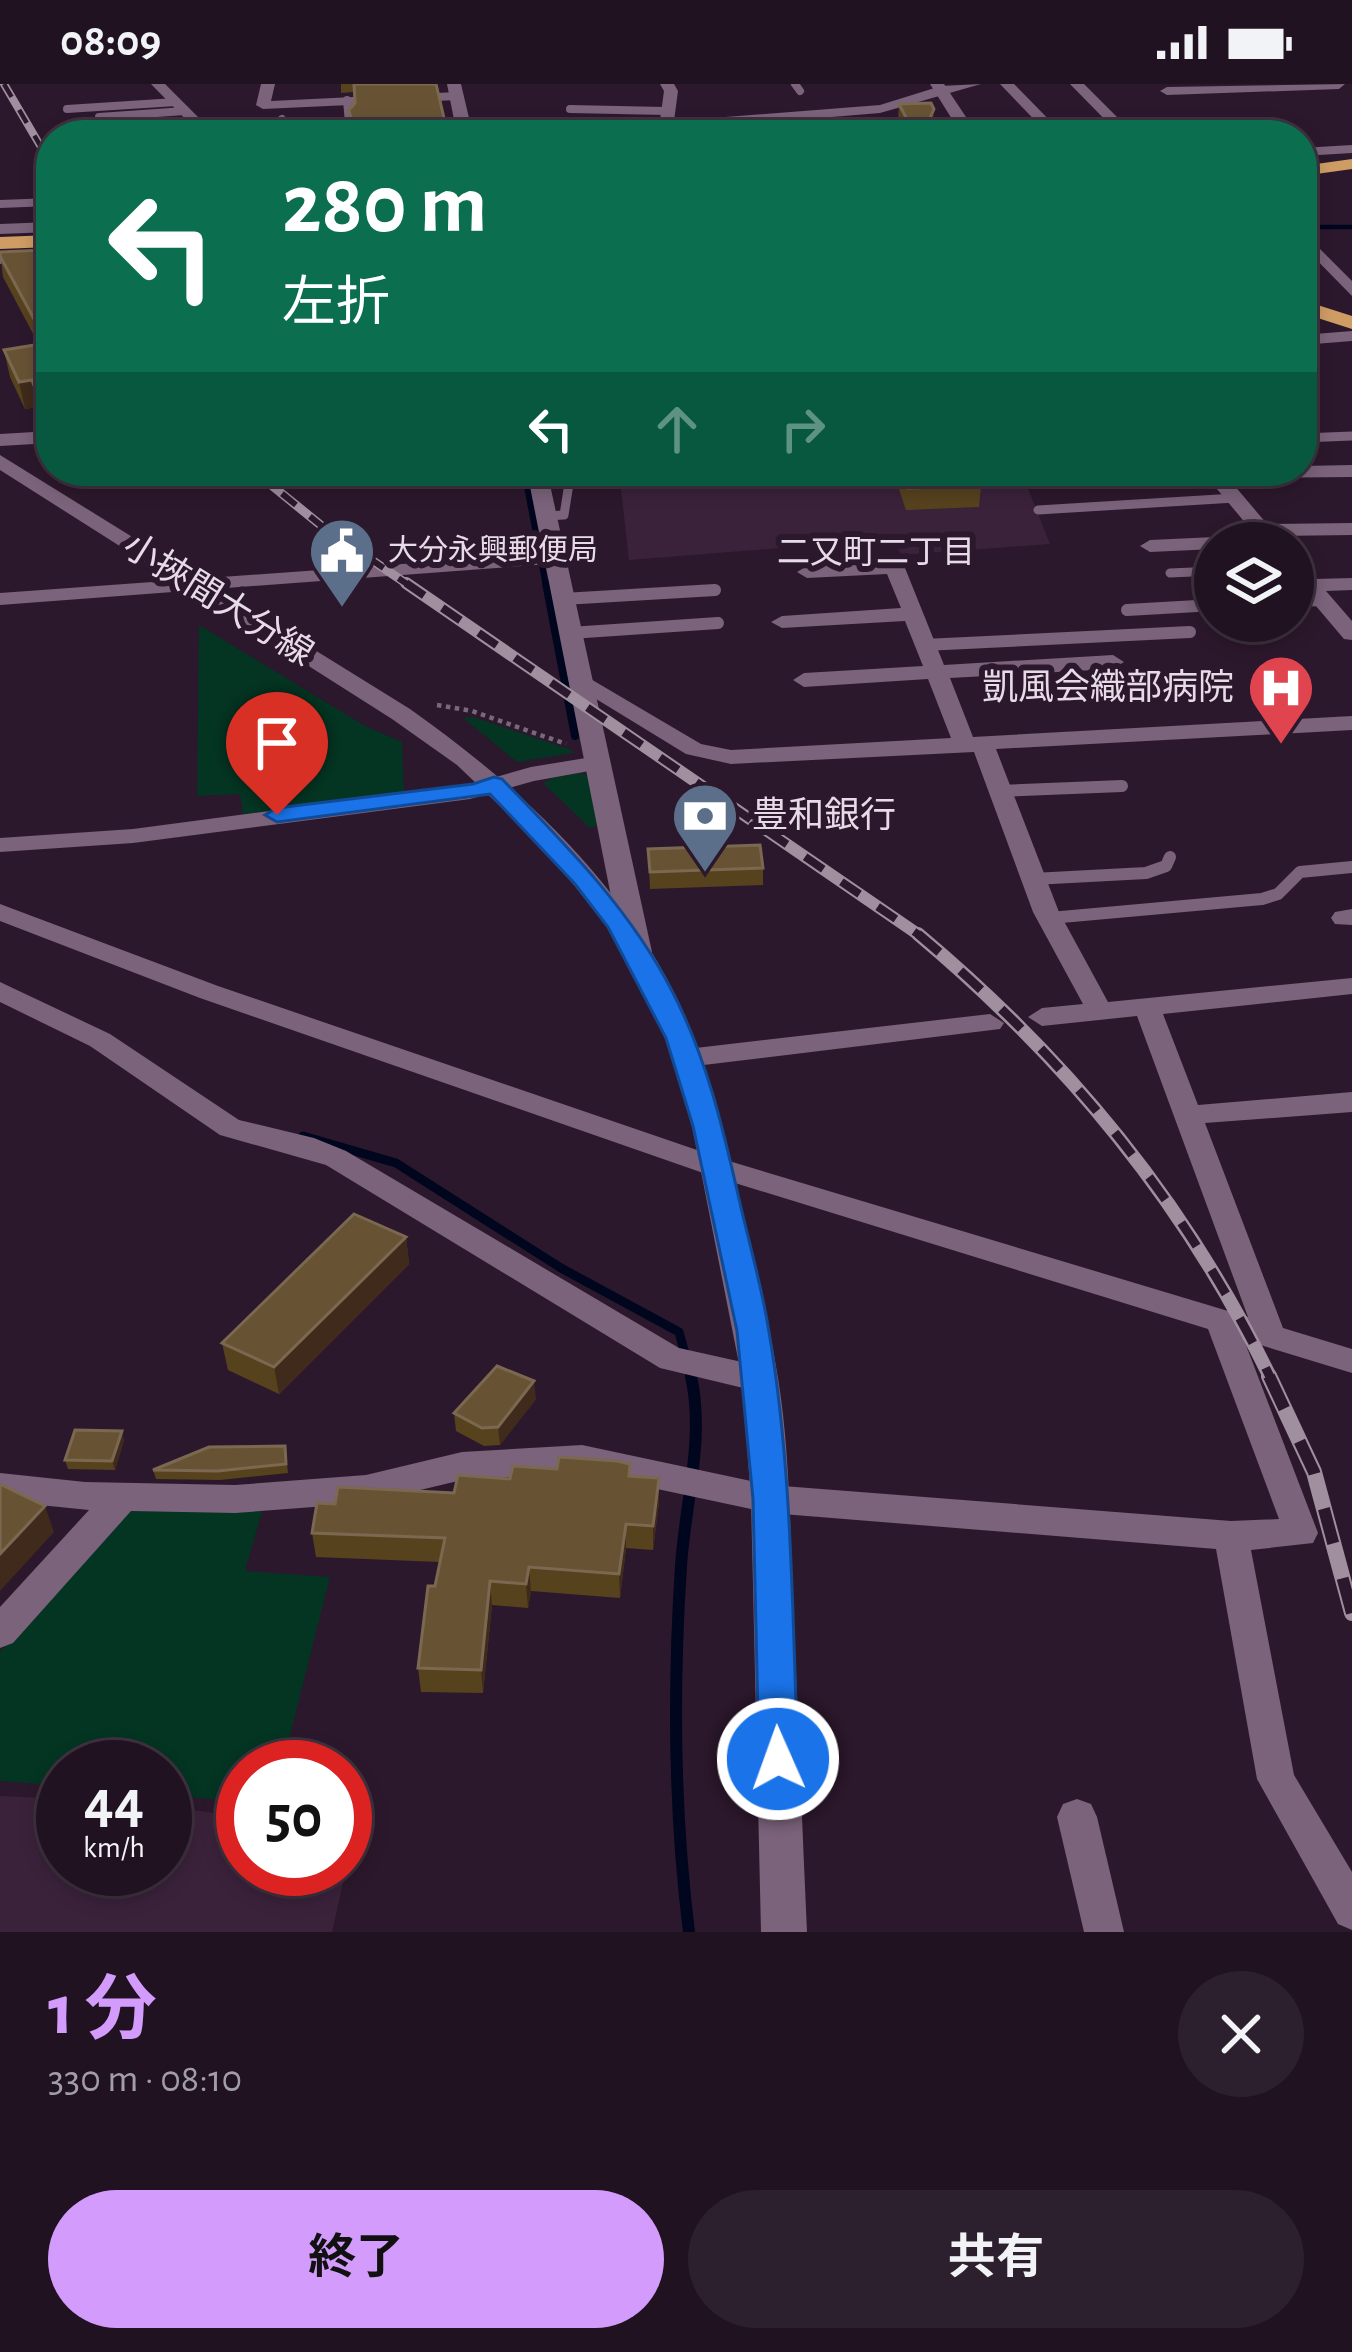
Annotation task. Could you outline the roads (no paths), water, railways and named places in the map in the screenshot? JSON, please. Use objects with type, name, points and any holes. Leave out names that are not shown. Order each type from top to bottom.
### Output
[{"type":"highway","points":[[1317,169],[1352,164]]},
{"type":"highway","points":[[1317,178],[1352,174]]},
{"type":"highway","points":[[0,244],[36,243]]},
{"type":"highway","points":[[1317,311],[1352,323]]},
{"type":"main road","points":[[940,89],[960,120]]},
{"type":"main road","points":[[456,90],[462,120]]},
{"type":"main road","name":"小挾間大分線","points":[[0,461],[36,484]]},
{"type":"main road","name":"小挾間大分線","points":[[39,486],[401,714],[494,784],[584,879],[637,952],[670,1014],[719,1168],[760,1378],[770,1499],[784,1932]]},
{"type":"main road","points":[[541,486],[581,683],[587,756],[637,952]]},
{"type":"street","points":[[158,84],[193,120]]},
{"type":"street","points":[[268,84],[263,105],[456,90]]},
{"type":"street","points":[[333,84],[341,100]]},
{"type":"street","points":[[666,120],[671,91],[667,84]]},
{"type":"street","points":[[722,120],[880,109],[940,89],[974,84]]},
{"type":"street","points":[[1007,84],[1042,120]]},
{"type":"street","points":[[1077,84],[1115,120]]},
{"type":"street","points":[[1164,87],[1339,85]]},
{"type":"street","points":[[1164,87],[1193,120]]},
{"type":"street","points":[[0,204],[36,203]]},
{"type":"street","points":[[0,229],[36,238]]},
{"type":"street","points":[[0,259],[36,247]]},
{"type":"street","points":[[1317,252],[1352,291]]},
{"type":"street","points":[[1317,339],[1352,336]]},
{"type":"street","points":[[0,440],[36,438]]},
{"type":"street","points":[[1317,471],[1352,471]]},
{"type":"street","points":[[1224,486],[1255,522]]},
{"type":"street","points":[[1314,533],[1352,529]]},
{"type":"street","points":[[1150,546],[1194,544]]},
{"type":"street","points":[[0,598],[555,559]]},
{"type":"street","points":[[807,572],[895,568],[934,671],[1000,791],[1050,918],[1100,1011]]},
{"type":"street","points":[[1314,579],[1352,584]]},
{"type":"street","points":[[1314,590],[1352,634]]},
{"type":"street","points":[[782,622],[913,614]]},
{"type":"street","points":[[804,680],[1113,662]]},
{"type":"street","points":[[581,683],[706,754],[731,757],[1352,723]]},
{"type":"street","points":[[0,845],[134,836],[477,790],[587,756]]},
{"type":"street","points":[[0,912],[209,992],[719,1168],[1352,1361]]},
{"type":"street","points":[[1042,1017],[1352,986]]},
{"type":"street","points":[[0,991],[100,1040],[230,1128],[314,1148],[336,1158],[671,1359],[760,1378]]},
{"type":"street","points":[[1147,1006],[1271,1337]]},
{"type":"street","points":[[687,1058],[990,1023]]},
{"type":"street","points":[[1202,1114],[1352,1102]]},
{"type":"street","points":[[0,1487],[122,1498],[293,1496],[366,1489],[462,1466],[582,1459],[770,1499],[1231,1536],[1301,1533],[1221,1321]]},
{"type":"street","points":[[0,1632],[122,1498]]},
{"type":"street","points":[[1231,1536],[1276,1779],[1352,1910]]},
{"type":"street","points":[[1077,1817],[1104,1932]]},
{"type":"lane","points":[[341,100],[346,120]]},
{"type":"lane","points":[[67,109],[180,107]]},
{"type":"lane","points":[[99,117],[180,107]]},
{"type":"lane","points":[[570,109],[640,120]]},
{"type":"lane","points":[[1317,151],[1352,149]]},
{"type":"lane","points":[[1317,437],[1352,436]]},
{"type":"lane","points":[[546,516],[563,515],[568,486]]},
{"type":"lane","points":[[1038,510],[1235,498]]},
{"type":"lane","points":[[1171,573],[1194,572]]},
{"type":"lane","points":[[563,599],[715,590]]},
{"type":"lane","points":[[1127,610],[1194,606]]},
{"type":"lane","points":[[570,633],[718,623]]},
{"type":"lane","points":[[924,645],[1190,632]]},
{"type":"lane","points":[[1000,791],[1122,786]]},
{"type":"lane","points":[[1033,879],[1146,873],[1166,866],[1170,857]]},
{"type":"lane","points":[[1050,918],[1262,899],[1278,894],[1300,872],[1352,867]]},
{"type":"waterway","points":[[1317,227],[1352,227]]},
{"type":"waterway","points":[[527,486],[546,586]]},
{"type":"waterway","points":[[546,583],[575,736]]},
{"type":"waterway","points":[[303,1136],[396,1163],[561,1268],[679,1332],[692,1379]]},
{"type":"waterway","points":[[689,1932],[680,1841],[676,1703],[681,1566],[695,1447],[691,1376]]},
{"type":"railway","points":[[4,84],[36,138]]},
{"type":"railway","points":[[272,486],[410,586]]},
{"type":"railway","points":[[406,583],[919,935]]},
{"type":"railway","points":[[919,935],[1024,1032],[1118,1137],[1201,1253],[1271,1379]]},
{"type":"railway","points":[[1269,1376],[1314,1472],[1352,1613]]},
{"type":"place","name":"大分永興郵便局","points":[[342,610]]},
{"type":"place","name":"凱風会織部病院","points":[[1281,747]]},
{"type":"place","name":"豊和銀行","points":[[705,875]]},
{"type":"district","name":"二又町二丁目","points":[[876,553]]}]
